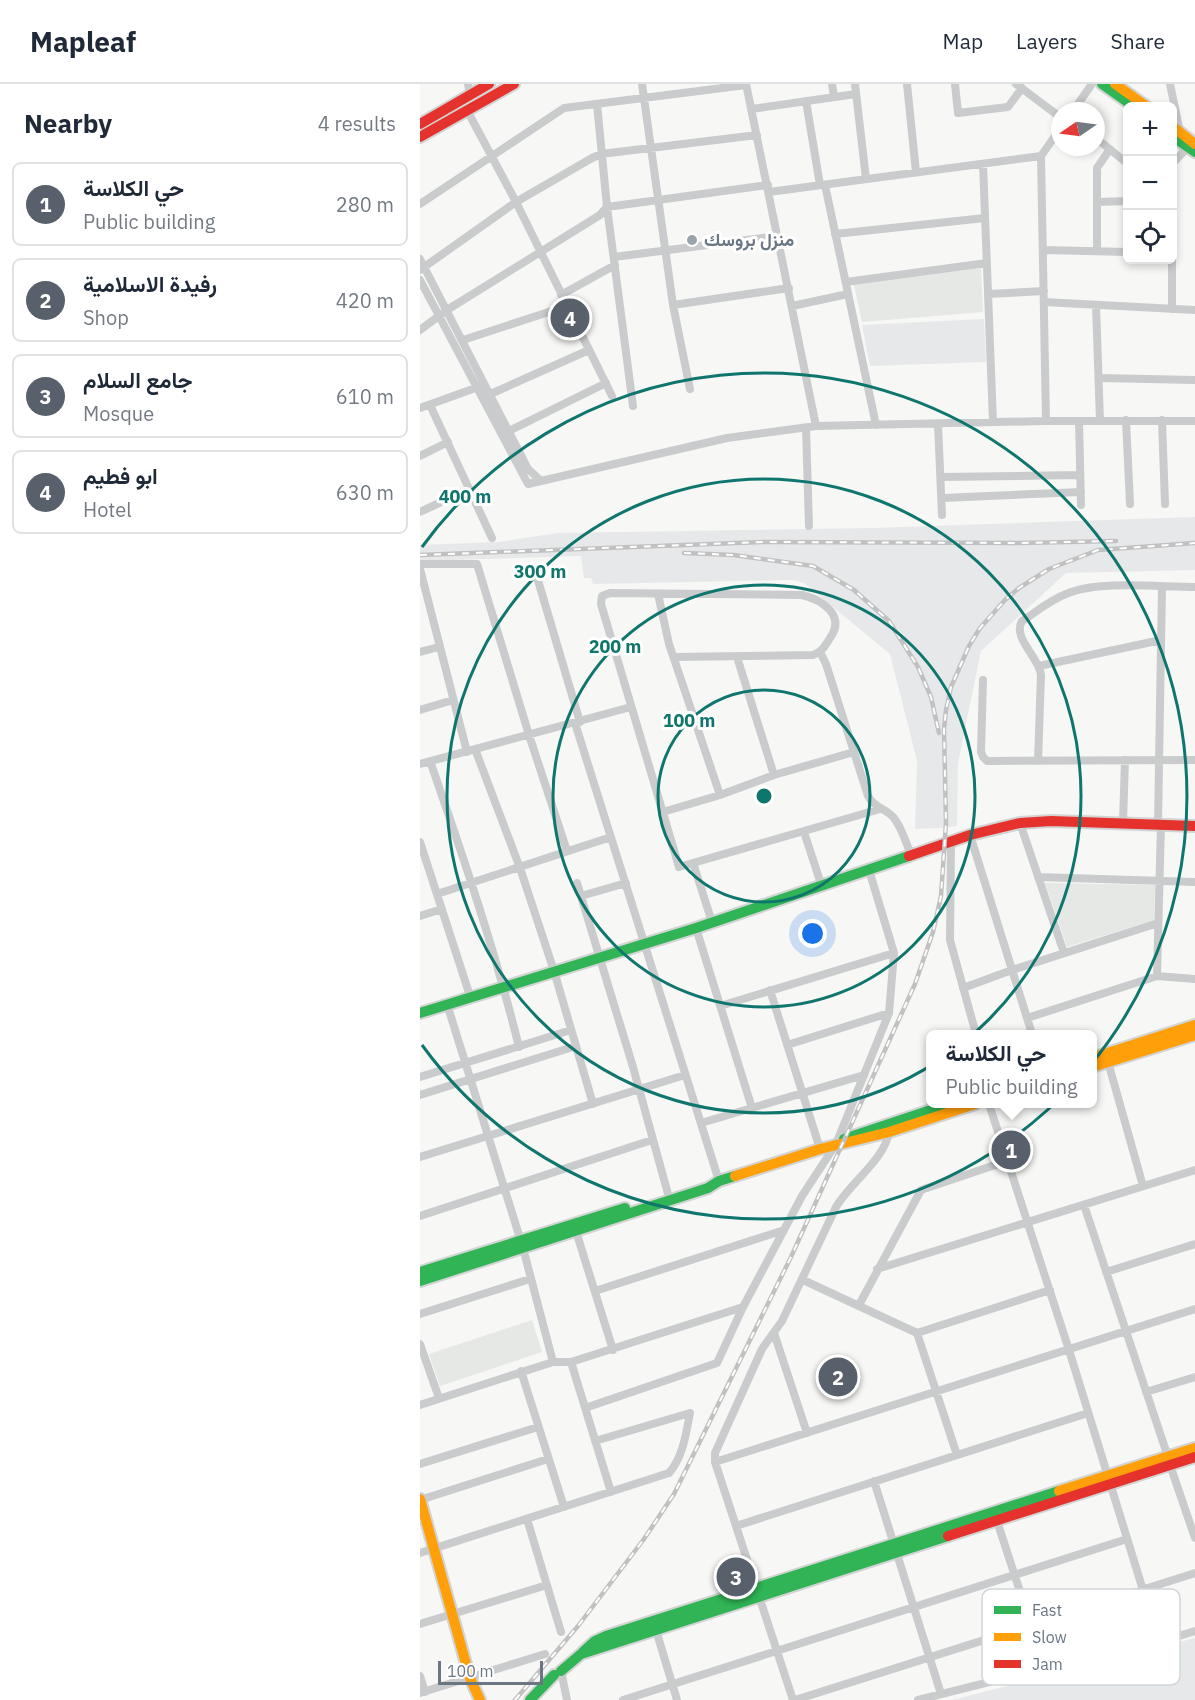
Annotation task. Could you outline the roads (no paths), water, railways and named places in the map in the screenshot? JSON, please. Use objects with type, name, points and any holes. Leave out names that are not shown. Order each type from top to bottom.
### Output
[{"type":"street","points":[[420,124],[469,89],[489,84]]},
{"type":"street","points":[[420,137],[514,84]]},
{"type":"street","points":[[642,84],[673,305],[690,389]]},
{"type":"street","points":[[420,204],[564,108],[746,84],[816,426]]},
{"type":"street","points":[[832,84],[834,97]]},
{"type":"street","points":[[855,84],[866,179]]},
{"type":"street","points":[[907,84],[916,172]]},
{"type":"street","points":[[955,84],[958,113],[1008,107],[1019,86],[1051,110]]},
{"type":"street","points":[[1079,102],[1092,84]]},
{"type":"street","points":[[1102,84],[1127,102]]},
{"type":"street","points":[[1115,84],[1140,102]]},
{"type":"street","points":[[1170,84],[1172,102]]},
{"type":"street","points":[[752,110],[856,94]]},
{"type":"street","points":[[806,101],[822,185],[836,234],[876,425]]},
{"type":"street","points":[[597,104],[607,207],[633,406]]},
{"type":"street","points":[[468,112],[516,202],[612,396]]},
{"type":"street","points":[[1177,133],[1193,148],[1177,161]]},
{"type":"street","points":[[481,386],[463,340],[421,265],[516,202],[591,158],[602,154],[757,135]]},
{"type":"street","points":[[1046,421],[1041,156],[1051,142]]},
{"type":"street","points":[[1105,145],[1123,160]]},
{"type":"street","points":[[1097,251],[1097,168],[1110,149]]},
{"type":"street","points":[[420,330],[447,310],[600,215],[607,207],[768,188],[822,185],[1041,156]]},
{"type":"street","points":[[983,164],[993,422]]},
{"type":"street","points":[[1097,202],[1123,201]]},
{"type":"street","points":[[836,234],[985,218]]},
{"type":"street","points":[[561,295],[614,261],[665,251],[778,236]]},
{"type":"street","points":[[1043,250],[1123,252]]},
{"type":"street","points":[[846,282],[987,263]]},
{"type":"street","points":[[1172,264],[1172,309]]},
{"type":"street","points":[[420,280],[439,317],[481,386],[528,484],[727,438],[816,426],[1046,421],[1195,421]]},
{"type":"street","points":[[673,305],[789,288]]},
{"type":"street","points":[[988,294],[1044,291]]},
{"type":"street","points":[[792,306],[848,294]]},
{"type":"street","points":[[1044,302],[1195,310]]},
{"type":"street","points":[[1096,305],[1100,421]]},
{"type":"street","points":[[463,340],[567,306]]},
{"type":"street","points":[[486,396],[589,350]]},
{"type":"street","points":[[1098,378],[1195,380]]},
{"type":"street","points":[[509,431],[606,383]]},
{"type":"street","points":[[420,408],[481,386]]},
{"type":"street","points":[[486,396],[509,431],[528,469],[540,480]]},
{"type":"street","points":[[430,405],[492,538]]},
{"type":"street","points":[[1126,420],[1130,504]]},
{"type":"street","points":[[1162,420],[1165,504]]},
{"type":"street","points":[[1079,421],[1081,505]]},
{"type":"street","points":[[938,424],[942,515]]},
{"type":"street","points":[[806,428],[809,526]]},
{"type":"street","points":[[420,456],[448,442]]},
{"type":"street","points":[[941,477],[1080,475]]},
{"type":"street","points":[[420,512],[469,489]]},
{"type":"street","points":[[942,498],[1081,492]]},
{"type":"street","points":[[420,564],[477,564],[567,852]]},
{"type":"street","points":[[420,569],[423,598],[453,700],[471,750],[520,868],[554,971],[593,1104]]},
{"type":"street","points":[[537,577],[611,837],[720,1181]]},
{"type":"street","points":[[1038,761],[1041,679],[1039,666],[1021,636],[1022,621],[1056,598],[1090,587],[1195,587]]},
{"type":"street","points":[[1157,976],[1162,587]]},
{"type":"street","points":[[674,657],[813,655],[820,652],[835,632],[836,622],[828,608],[808,596],[604,594],[601,599],[679,867],[880,809]]},
{"type":"street","points":[[658,594],[665,630],[720,795]]},
{"type":"street","points":[[1039,666],[1161,640]]},
{"type":"street","points":[[420,652],[439,647]]},
{"type":"street","points":[[820,652],[868,796],[873,804],[896,820],[911,855]]},
{"type":"street","points":[[737,657],[774,775]]},
{"type":"street","points":[[983,680],[981,752],[987,761],[1195,760]]},
{"type":"street","points":[[420,710],[453,700]]},
{"type":"street","points":[[420,764],[631,707]]},
{"type":"street","points":[[663,812],[720,795],[774,775],[854,752]]},
{"type":"street","points":[[1123,823],[1125,760]]},
{"type":"street","points":[[430,761],[472,883],[504,987],[519,1047]]},
{"type":"street","points":[[420,1013],[696,928],[970,835],[1020,823],[1051,821],[1195,826]]},
{"type":"street","points":[[1020,823],[1064,952]]},
{"type":"street","points":[[804,832],[822,887]]},
{"type":"street","points":[[970,835],[1031,1030]]},
{"type":"street","points":[[437,894],[611,837]]},
{"type":"street","points":[[951,841],[949,934],[975,1030]]},
{"type":"street","points":[[420,842],[470,996]]},
{"type":"street","points":[[693,863],[712,922]]},
{"type":"street","points":[[585,1408],[717,1363],[743,1306],[784,1230],[809,1184],[836,1144],[889,1013],[894,953],[869,870]]},
{"type":"street","points":[[1038,877],[1195,882]]},
{"type":"street","points":[[577,883],[668,1194]]},
{"type":"street","points":[[581,896],[626,883]]},
{"type":"street","points":[[420,916],[442,909]]},
{"type":"street","points":[[963,988],[1064,952],[1158,923]]},
{"type":"street","points":[[696,928],[752,1108]]},
{"type":"street","points":[[720,1006],[894,953]]},
{"type":"street","points":[[1027,1018],[1157,976],[1195,979]]},
{"type":"street","points":[[770,990],[820,1149]]},
{"type":"street","points":[[447,1004],[522,1245],[553,1362]]},
{"type":"street","points":[[787,1045],[889,1013]]},
{"type":"street","points":[[1097,1056],[1195,1025]]},
{"type":"street","points":[[420,1077],[571,1030]]},
{"type":"street","points":[[1097,1065],[1195,1035]]},
{"type":"street","points":[[420,1095],[576,1046]]},
{"type":"street","points":[[1107,1062],[1143,1186]]},
{"type":"street","points":[[701,1123],[864,1075]]},
{"type":"street","points":[[420,1157],[685,1076]]},
{"type":"street","points":[[836,1144],[856,1133],[936,1108]]},
{"type":"street","points":[[420,1273],[522,1245],[708,1188],[720,1181],[836,1144],[853,1142],[889,1132],[963,1108]]},
{"type":"street","points":[[990,1108],[1050,1290],[1143,1589]]},
{"type":"street","points":[[889,1132],[881,1151],[839,1201],[779,1327],[762,1349],[717,1444],[715,1462],[794,1700],[982,1641]]},
{"type":"street","points":[[420,1216],[652,1140]]},
{"type":"street","points":[[859,1305],[921,1190],[1007,1161]]},
{"type":"street","points":[[877,1269],[1195,1170]]},
{"type":"street","points":[[575,1228],[706,1181],[720,1181]]},
{"type":"street","points":[[1084,1205],[1169,1461],[1191,1516],[1195,1538]]},
{"type":"street","points":[[575,1228],[613,1350]]},
{"type":"street","points":[[595,1292],[784,1230]]},
{"type":"street","points":[[1106,1272],[1195,1244]]},
{"type":"street","points":[[420,1314],[530,1279]]},
{"type":"street","points":[[803,1280],[917,1333],[1050,1290]]},
{"type":"street","points":[[420,1405],[521,1371],[553,1362],[571,1362],[613,1350],[743,1306]]},
{"type":"street","points":[[715,1462],[1195,1309]]},
{"type":"street","points":[[774,1333],[807,1433]]},
{"type":"street","points":[[917,1333],[957,1455]]},
{"type":"street","points":[[420,1344],[439,1398]]},
{"type":"street","points":[[571,1362],[611,1492]]},
{"type":"street","points":[[521,1371],[564,1507]]},
{"type":"street","points":[[1146,1392],[1195,1377]]},
{"type":"street","points":[[420,1553],[669,1473],[683,1445],[690,1413],[595,1441]]},
{"type":"street","points":[[736,1526],[1088,1413]]},
{"type":"street","points":[[420,1464],[538,1427]]},
{"type":"street","points":[[1169,1461],[1195,1448]]},
{"type":"street","points":[[530,1700],[590,1645],[606,1636],[759,1592],[1169,1461],[1195,1457]]},
{"type":"street","points":[[480,1700],[470,1678],[420,1499],[548,1459]]},
{"type":"street","points":[[895,1549],[997,1521],[1108,1480]]},
{"type":"street","points":[[874,1482],[941,1694]]},
{"type":"street","points":[[527,1519],[561,1632]]},
{"type":"street","points":[[997,1521],[1019,1589]]},
{"type":"street","points":[[623,1700],[1127,1539]]},
{"type":"street","points":[[1146,1589],[1195,1573]]},
{"type":"street","points":[[420,1624],[547,1585]]},
{"type":"street","points":[[581,1654],[656,1630],[759,1592]]},
{"type":"street","points":[[656,1630],[677,1700]]},
{"type":"street","points":[[1180,1636],[1195,1631]]},
{"type":"street","points":[[420,1676],[422,1692],[545,1654]]},
{"type":"street","points":[[558,1673],[567,1700]]},
{"type":"street","points":[[918,1700],[982,1684]]},
{"type":"railway","points":[[420,555],[763,542],[1116,541]]},
{"type":"railway","points":[[515,1700],[578,1626],[644,1539],[674,1494],[791,1257],[915,984],[933,932],[941,896],[946,823],[944,729],[946,710],[951,687],[969,646],[980,628],[1005,600],[1049,569],[1098,550],[1195,543]]},
{"type":"railway","points":[[684,553],[734,555],[813,566],[854,590],[889,621],[918,667],[931,697],[939,733]]},
{"type":"place","name":"منزل بروسك","points":[[692,240]]},
{"type":"place","name":"ابو فطيم","points":[[570,318]]},
{"type":"place","name":"حي الكلاسة","points":[[1011,1150]]},
{"type":"place","name":"رفيدة الاسلامية","points":[[838,1377]]},
{"type":"place","name":"جامع السلام","points":[[736,1577]]}]
